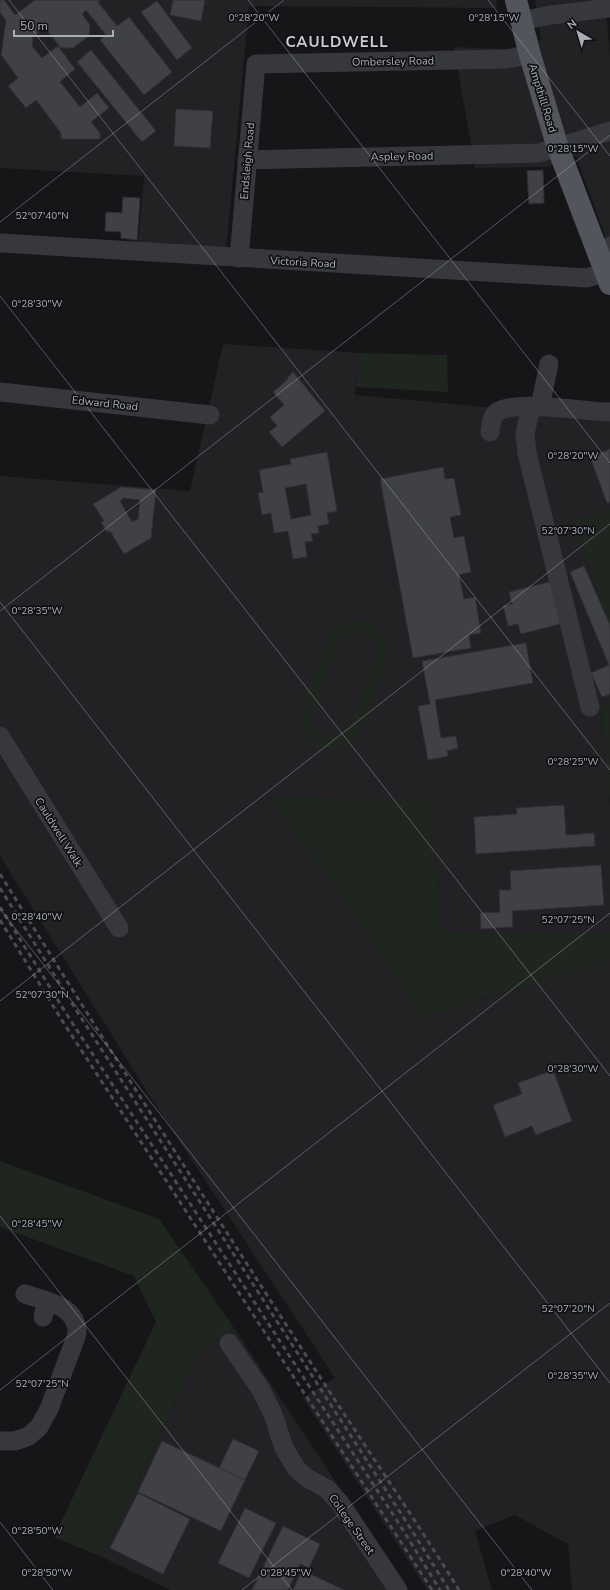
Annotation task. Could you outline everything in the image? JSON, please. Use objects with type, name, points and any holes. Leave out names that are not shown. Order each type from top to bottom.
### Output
[{"type":"main road","name":"Ampthill Road","points":[[516,0],[530,55],[558,148],[603,248],[608,279]]},
{"type":"street","points":[[521,21],[551,15],[610,8]]},
{"type":"street","name":"Ombersley Road","points":[[256,64],[507,59],[530,55]]},
{"type":"street","name":"Endsleigh Road","points":[[238,258],[256,64]]},
{"type":"street","name":"Aspley Road","points":[[246,160],[539,153],[610,131]]},
{"type":"street","name":"Victoria Road","points":[[0,243],[608,279]]},
{"type":"street","points":[[548,364],[525,434],[527,453],[590,707]]},
{"type":"street","name":"Edward Road","points":[[0,392],[210,415]]},
{"type":"street","points":[[490,432],[491,421],[496,413],[507,408],[535,407],[610,412]]},
{"type":"street","name":"Cauldwell Walk","points":[[0,736],[119,928]]},
{"type":"street","points":[[0,1441],[15,1441],[29,1436],[39,1427],[49,1409],[76,1337],[77,1325],[72,1316],[63,1307],[45,1310],[25,1294]]},
{"type":"street","name":"College Street","points":[[229,1343],[261,1390],[273,1414],[284,1448],[296,1468],[307,1478],[327,1489],[340,1503],[398,1590]]},
{"type":"shaded area","points":[[0,0],[496,0],[497,8],[249,6],[226,250],[138,244],[144,176],[0,168]]},
{"type":"shaded area","points":[[535,0],[605,0],[610,55],[610,249],[576,156],[546,167],[475,168],[454,47],[506,49],[541,40]]},
{"type":"shaded area","points":[[223,344],[359,353],[355,395],[562,414],[610,416],[610,508],[571,519],[610,628],[610,703],[600,707],[610,804],[610,931],[442,933],[430,803],[269,795],[423,1017],[610,960],[610,1590],[572,1590],[568,1544],[515,1515],[475,1531],[492,1590],[427,1590],[303,1398],[335,1378],[148,1093],[0,856],[0,476],[190,491]]},
{"type":"shaded area","points":[[359,353],[447,355],[448,392],[356,387]]},
{"type":"shaded area","points":[[610,508],[610,628],[571,519]]},
{"type":"shaded area","points":[[354,620],[369,623],[381,632],[387,645],[387,661],[361,731],[353,741],[342,747],[332,749],[321,747],[311,742],[304,734],[300,723],[300,710],[312,715],[313,725],[323,736],[338,736],[350,726],[375,656],[375,648],[369,637],[358,633],[345,636],[339,641],[313,711],[301,706],[328,635],[341,624]]},
{"type":"shaded area","points":[[610,703],[610,804],[600,707]]},
{"type":"shaded area","points":[[269,795],[430,802],[442,932],[610,931],[610,960],[423,1017]]},
{"type":"shaded area","points":[[0,1161],[159,1219],[234,1328],[198,1353],[102,1557],[54,1537],[156,1322],[134,1276],[0,1227]]},
{"type":"shaded area","points":[[234,1328],[407,1590],[170,1590],[102,1557],[198,1353]]},
{"type":"building","points":[[0,0],[4,0],[15,15],[35,0],[100,0],[98,2],[117,26],[129,17],[172,72],[144,95],[100,40],[106,35],[86,10],[82,14],[90,25],[89,36],[73,48],[61,48],[45,28],[33,37],[32,46],[42,58],[58,46],[75,69],[60,82],[80,107],[97,93],[109,108],[91,122],[100,133],[100,139],[61,139],[61,133],[36,100],[26,108],[8,86],[18,78],[1,55],[6,20],[0,13]]},
{"type":"building","points":[[173,0],[205,0],[201,21],[170,15]]},
{"type":"building","points":[[157,1],[192,48],[177,60],[141,12]]},
{"type":"building","points":[[91,50],[156,131],[142,142],[77,62]]},
{"type":"building","points":[[176,109],[213,111],[210,148],[174,146]]},
{"type":"building","points":[[543,170],[544,203],[529,204],[527,171]]},
{"type":"building","points":[[123,197],[140,198],[137,240],[121,238],[121,232],[105,231],[106,212],[122,213]]},
{"type":"building","points":[[293,372],[325,411],[282,447],[269,432],[277,426],[270,417],[284,405],[273,392],[288,379],[287,378]]},
{"type":"building","points":[[610,449],[610,502],[607,503],[590,457]]},
{"type":"building","points":[[327,452],[337,511],[327,513],[329,524],[318,526],[319,533],[311,534],[313,541],[305,542],[307,557],[293,559],[288,531],[274,533],[271,513],[262,515],[258,493],[263,492],[259,470],[291,464],[290,459]],"holes":[[[306,484],[311,515],[291,519],[285,488]]]},
{"type":"building","points":[[443,467],[445,479],[454,478],[461,515],[450,517],[454,538],[464,536],[471,572],[459,575],[464,599],[475,597],[481,633],[469,635],[471,648],[413,658],[380,479]]},
{"type":"building","points":[[121,487],[156,490],[151,538],[124,554],[110,531],[107,532],[101,522],[104,521],[93,504]],"holes":[[[124,498],[140,500],[138,519],[132,522],[120,501]]]},
{"type":"building","points":[[584,566],[610,625],[610,694],[602,697],[591,673],[609,665],[570,572]]},
{"type":"building","points":[[553,581],[564,623],[521,634],[518,624],[508,626],[503,606],[512,604],[509,592]]},
{"type":"building","points":[[526,643],[533,683],[435,700],[441,738],[456,736],[458,748],[447,751],[448,756],[428,760],[418,706],[430,704],[422,661]]},
{"type":"building","points":[[564,805],[566,835],[594,833],[595,846],[476,854],[474,817],[517,814],[516,808]]},
{"type":"building","points":[[601,865],[604,905],[512,911],[513,927],[481,929],[480,913],[500,912],[499,890],[511,890],[510,871]]},
{"type":"building","points":[[553,1070],[572,1121],[536,1135],[532,1126],[505,1137],[493,1105],[522,1094],[518,1083]]},
{"type":"building","points":[[233,1439],[259,1451],[245,1480],[219,1468]]},
{"type":"building","points":[[162,1441],[245,1480],[221,1531],[138,1492]]},
{"type":"building","points":[[138,1493],[190,1519],[163,1574],[110,1548]]},
{"type":"building","points":[[245,1508],[276,1523],[249,1578],[218,1563]]},
{"type":"building","points":[[283,1526],[320,1544],[309,1568],[300,1564],[288,1590],[252,1590]]},
{"type":"building","points":[[302,1570],[344,1590],[293,1590]]},
{"type":"railway","points":[[0,874],[207,1201],[459,1590]]},
{"type":"railway","points":[[0,888],[78,1013],[449,1590]]},
{"type":"railway","points":[[0,907],[69,1018],[403,1530],[440,1590]]},
{"type":"railway","points":[[0,920],[63,1022],[432,1590]]},
{"type":"district","name":"CAULDWELL","points":[[337,42]]}]
